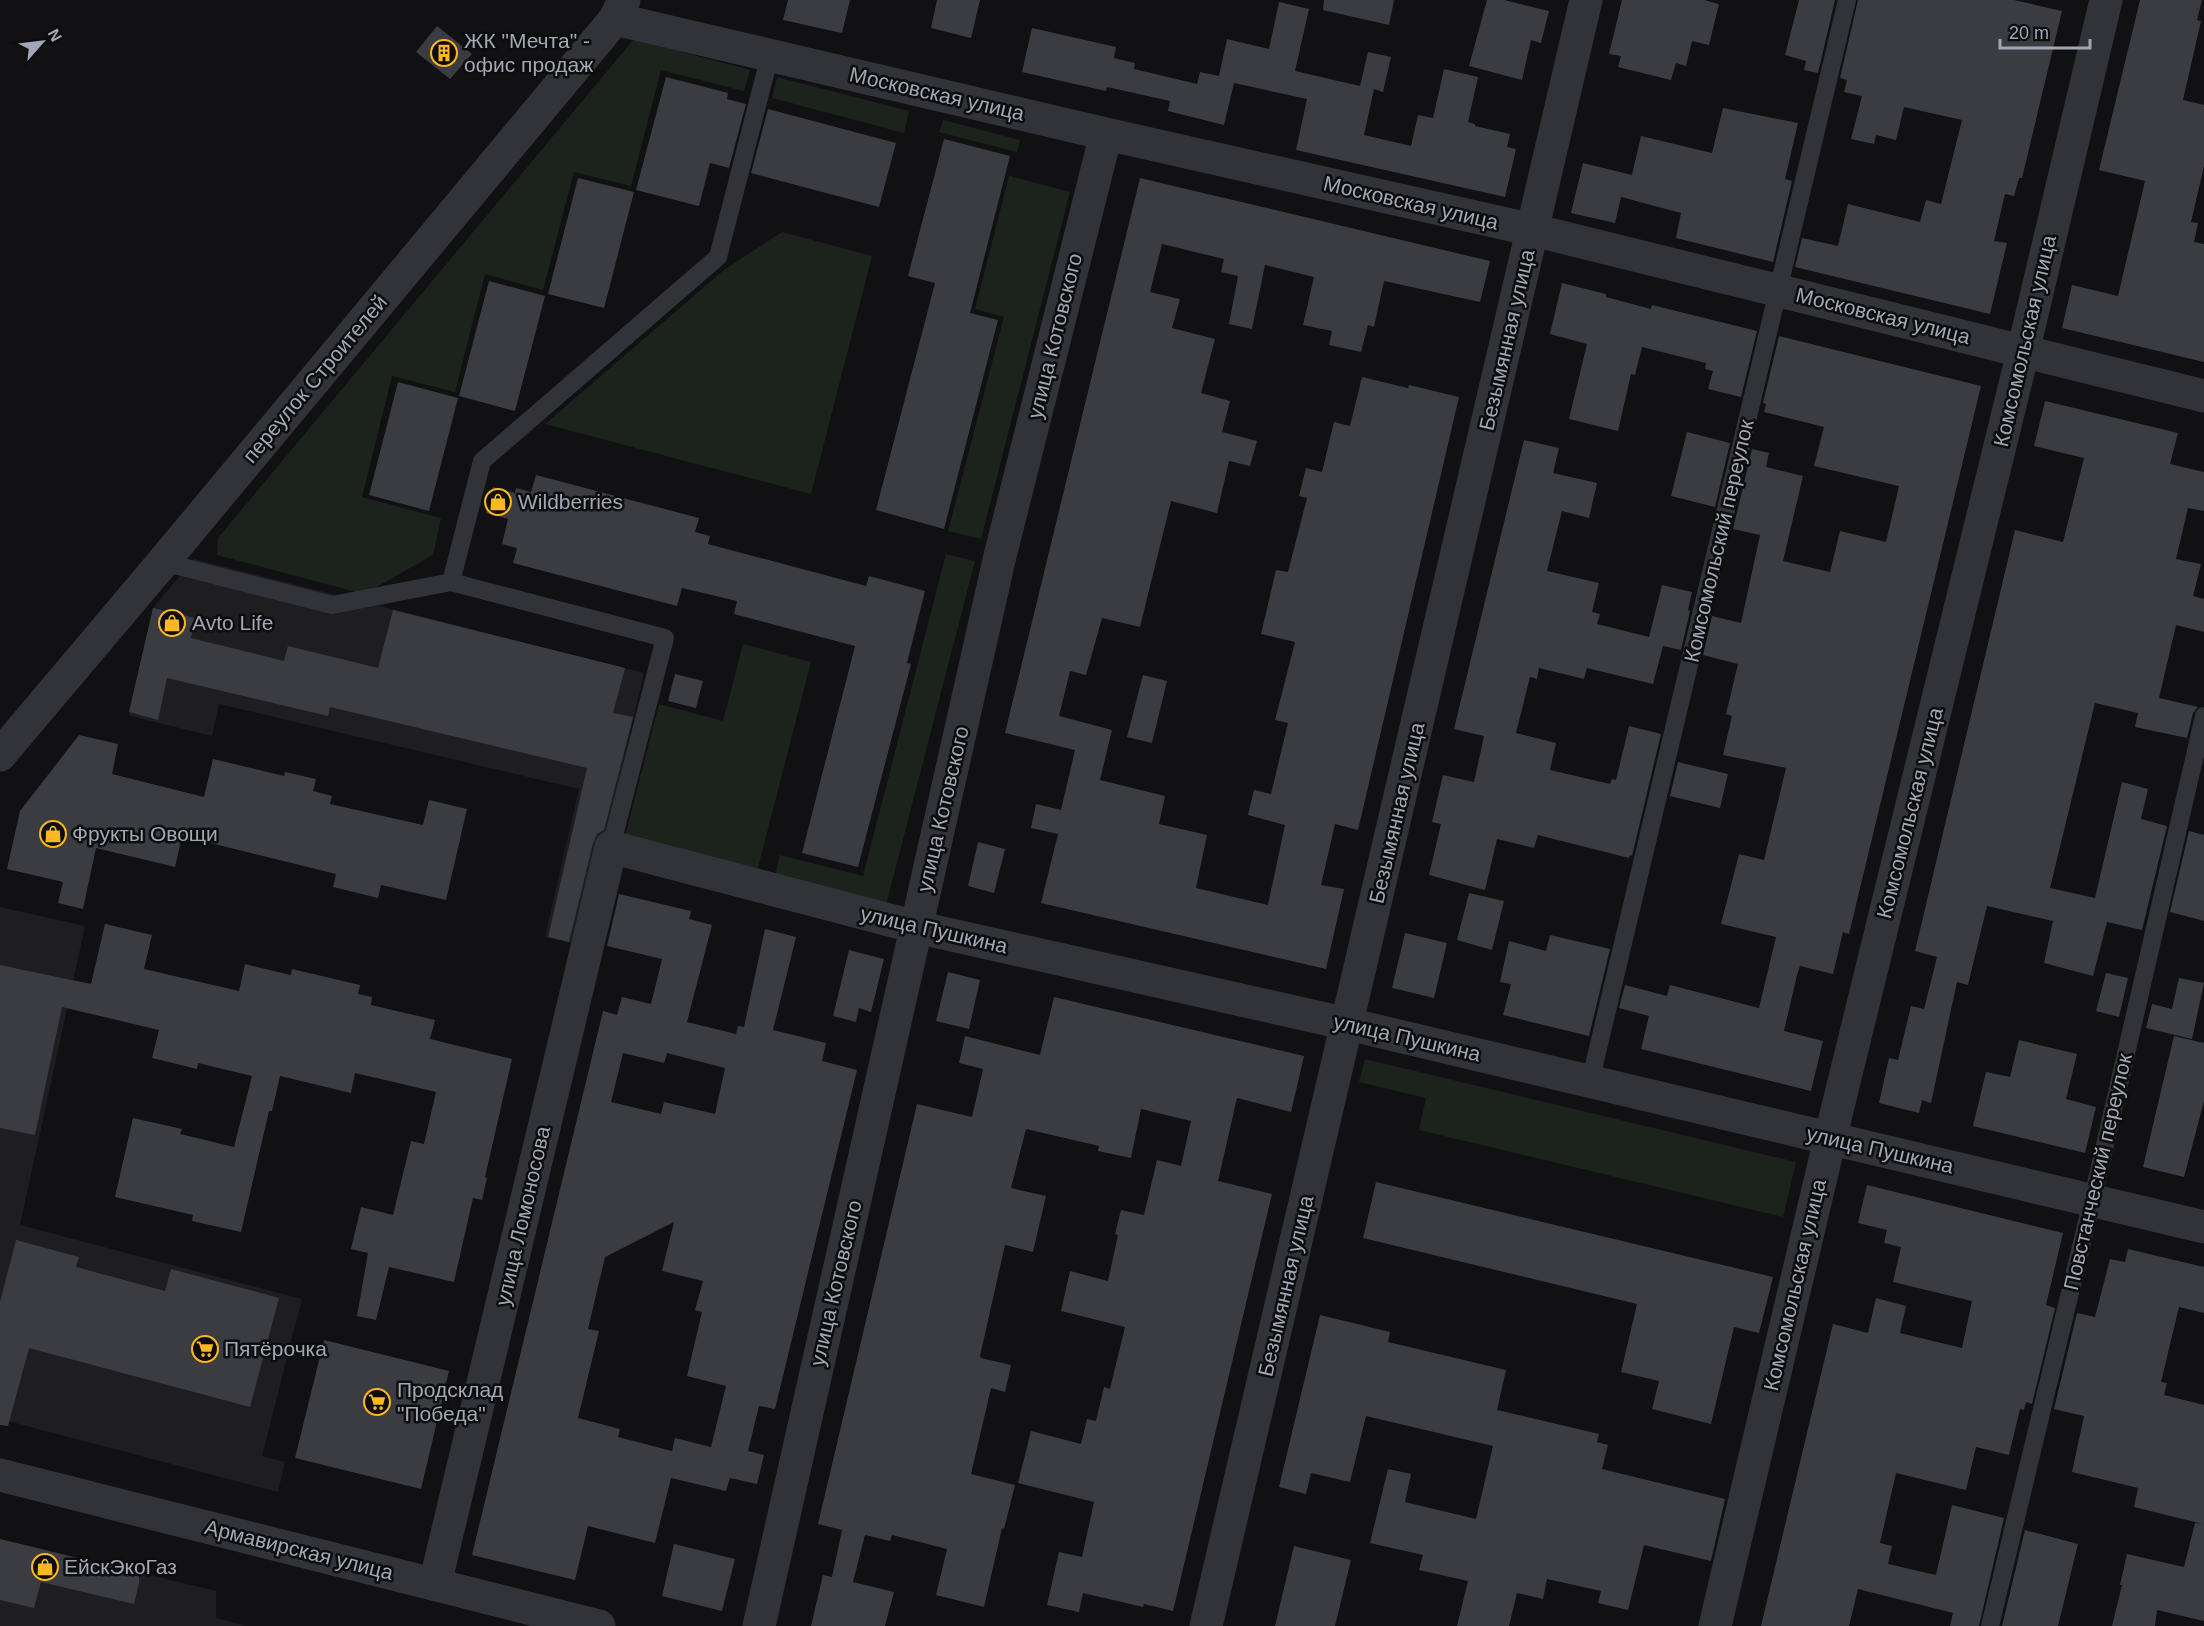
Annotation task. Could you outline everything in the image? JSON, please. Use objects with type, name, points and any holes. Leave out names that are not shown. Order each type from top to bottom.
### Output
[{"type":"street","name":"Безымянная улица","points":[[1206,1626],[1586,0]]},
{"type":"street","name":"Комсомольская улица","points":[[1715,1626],[1830,1139],[2023,352],[2106,0]]},
{"type":"street","name":"Московская улица","points":[[620,9],[770,55],[1106,134],[1533,230],[1779,289],[2204,396]]},
{"type":"street","name":"переулок Строителей","points":[[0,755],[163,562],[620,9]]},
{"type":"street","name":"улица Котовского","points":[[759,1626],[999,560],[1106,134]]},
{"type":"street","name":"улица Пушкина","points":[[611,847],[916,927],[1348,1024],[2204,1227]]},
{"type":"street","name":"улица Ломоносова","points":[[435,1584],[611,847]]},
{"type":"street","name":"Армавирская улица","points":[[0,1475],[599,1626]]},
{"type":"lane","name":"Комсомольский переулок","points":[[1590,1082],[1848,0]]},
{"type":"lane","points":[[451,582],[482,461],[718,257],[770,55]]},
{"type":"lane","points":[[163,562],[332,605],[451,582],[665,638],[611,847]]},
{"type":"lane","name":"Повстанческий переулок","points":[[1989,1626],[2092,1201],[2204,716]]},
{"type":"shaded area","points":[[634,39],[750,70],[744,91],[661,70],[631,186],[574,172],[543,290],[485,274],[455,392],[392,376],[362,497],[441,518],[433,555],[364,594],[217,555],[218,538]]},
{"type":"shaded area","points":[[777,77],[909,111],[904,133],[772,98]]},
{"type":"shaded area","points":[[943,120],[1020,140],[1017,152],[939,132]]},
{"type":"shaded area","points":[[1009,176],[1070,192],[981,539],[948,531],[1004,317],[975,309]]},
{"type":"shaded area","points":[[782,232],[872,256],[811,494],[545,424],[724,270]]},
{"type":"shaded area","points":[[946,554],[975,561],[885,909],[774,880],[780,855],[863,876]]},
{"type":"shaded area","points":[[194,559],[644,673],[581,945],[545,937],[579,789],[219,704],[212,736],[130,716],[129,712],[153,608]]},
{"type":"shaded area","points":[[743,644],[811,662],[755,879],[623,844],[659,704],[723,721]]},
{"type":"shaded area","points":[[0,907],[85,926],[20,1225],[302,1299],[262,1456],[285,1462],[278,1492],[0,1419]]},
{"type":"shaded area","points":[[1365,1059],[1796,1162],[1783,1217],[1419,1130],[1426,1098],[1359,1082]]},
{"type":"shaded area","points":[[0,1539],[216,1591],[216,1618],[247,1626],[0,1626]]},
{"type":"building","points":[[788,0],[850,0],[842,33],[783,20]]},
{"type":"building","points":[[937,0],[980,0],[971,38],[931,28]]},
{"type":"building","points":[[1324,0],[1394,0],[1389,25],[1323,10]]},
{"type":"building","points":[[1487,0],[1504,0],[1549,11],[1541,43],[1531,40],[1522,80],[1469,66]]},
{"type":"building","points":[[1622,0],[1704,0],[1719,4],[1709,45],[1692,41],[1686,66],[1676,63],[1671,80],[1618,67],[1621,56],[1609,54]]},
{"type":"building","points":[[1799,0],[1835,0],[1818,73],[1804,70],[1806,61],[1785,55]]},
{"type":"building","points":[[1858,0],[2014,0],[2062,11],[2022,178],[2019,178],[2014,196],[2005,194],[1994,241],[2007,243],[1990,314],[1795,267],[1802,238],[1838,246],[1848,204],[1920,222],[1926,200],[1941,204],[1962,120],[1904,107],[1896,140],[1876,135],[1874,144],[1851,139],[1862,96],[1844,92],[1847,80],[1840,78]]},
{"type":"building","points":[[2140,0],[2202,0],[2197,20],[2201,21],[2183,100],[2204,105],[2204,166],[2191,222],[2198,223],[2194,242],[2204,244],[2204,362],[2062,328],[2072,285],[2118,296],[2145,181],[2099,170]]},
{"type":"building","points":[[1279,2],[1309,9],[1295,71],[1360,86],[1368,52],[1391,57],[1383,92],[1374,89],[1364,135],[1411,146],[1418,115],[1433,118],[1444,69],[1478,77],[1468,122],[1475,126],[1510,134],[1507,147],[1516,149],[1505,197],[1296,150],[1307,99],[1234,83],[1224,125],[1168,111],[1170,101],[1107,87],[1106,91],[1022,72],[1032,28],[1116,47],[1114,58],[1135,63],[1134,69],[1197,84],[1200,72],[1219,76],[1227,39],[1269,49]]},
{"type":"building","name":"ЖК \"Мечта\" - офис продаж","points":[[437,26],[472,54],[450,79],[416,52]]},
{"type":"building","points":[[666,77],[728,93],[727,99],[746,104],[729,168],[710,163],[699,206],[636,190]]},
{"type":"building","points":[[1723,108],[1798,123],[1785,179],[1792,181],[1773,262],[1676,238],[1681,213],[1621,197],[1615,223],[1571,213],[1583,163],[1632,175],[1641,136],[1712,153]]},
{"type":"building","points":[[768,109],[896,143],[879,207],[751,173]]},
{"type":"building","points":[[944,139],[1010,156],[970,313],[998,320],[944,529],[876,510],[935,283],[908,276]]},
{"type":"building","points":[[578,178],[634,192],[604,308],[548,294]]},
{"type":"building","points":[[1140,178],[1490,261],[1480,302],[1384,281],[1374,327],[1368,325],[1361,352],[1329,345],[1332,331],[1303,325],[1314,277],[1265,265],[1252,329],[1229,324],[1238,276],[1221,272],[1224,259],[1162,244],[1150,292],[1180,299],[1172,328],[1215,339],[1201,393],[1230,401],[1222,432],[1257,441],[1250,466],[1229,461],[1217,513],[1171,501],[1140,627],[1102,618],[1086,675],[1070,671],[1059,716],[1112,730],[1100,780],[1165,796],[1159,824],[1207,835],[1196,888],[1268,905],[1285,825],[1248,815],[1254,790],[1271,794],[1288,723],[1275,720],[1295,642],[1261,634],[1276,570],[1288,572],[1307,498],[1299,496],[1306,468],[1322,472],[1334,422],[1350,426],[1362,377],[1459,397],[1358,830],[1335,824],[1321,885],[1344,889],[1326,969],[1041,903],[1058,834],[1031,828],[1036,804],[1061,810],[1075,750],[1005,733]]},
{"type":"building","points":[[489,281],[545,296],[515,411],[459,396]]},
{"type":"building","points":[[1562,283],[1651,309],[1652,305],[1757,331],[1741,397],[1708,389],[1713,371],[1705,369],[1706,363],[1642,347],[1635,375],[1631,374],[1618,431],[1569,419],[1587,344],[1550,334]]},
{"type":"building","points":[[1779,336],[1981,386],[1849,934],[1843,932],[1833,974],[1800,966],[1797,975],[1784,1031],[1823,1041],[1811,1091],[1641,1049],[1649,1016],[1619,1008],[1625,985],[1667,996],[1670,985],[1759,1008],[1776,937],[1721,924],[1739,854],[1764,860],[1786,768],[1723,755],[1732,716],[1726,714],[1738,664],[1703,655],[1712,616],[1741,623],[1760,535],[1733,529],[1752,449],[1769,453],[1766,467],[1803,476],[1783,561],[1830,572],[1840,531],[1886,542],[1899,486],[1814,466],[1824,427],[1764,412],[1766,404],[1763,403]]},
{"type":"building","points":[[398,382],[458,398],[429,511],[369,495]]},
{"type":"building","points":[[2045,401],[2178,433],[2170,464],[2204,472],[2204,511],[2188,508],[2176,559],[2201,564],[2193,596],[2204,599],[2204,632],[2176,625],[2159,698],[2198,707],[2193,713],[2187,738],[2135,727],[2138,713],[2095,703],[2050,888],[2095,898],[2122,782],[2148,789],[2141,819],[2167,826],[2142,930],[2107,922],[2093,976],[2044,963],[2053,921],[1987,906],[1968,985],[1957,982],[1931,1103],[1922,1100],[1919,1113],[1879,1103],[1889,1058],[1898,1060],[1911,1006],[1924,1009],[1937,957],[1915,951],[2015,530],[2063,542],[2084,458],[2034,446]]},
{"type":"building","points":[[1687,432],[1730,443],[1715,507],[1671,496]]},
{"type":"building","points":[[1524,440],[1559,448],[1553,473],[1597,483],[1589,518],[1562,511],[1547,571],[1599,583],[1592,612],[1600,614],[1597,624],[1649,637],[1662,585],[1692,592],[1681,650],[1663,646],[1653,684],[1587,668],[1584,679],[1539,668],[1537,679],[1530,677],[1516,733],[1556,743],[1550,770],[1610,784],[1612,779],[1616,780],[1629,726],[1661,734],[1632,856],[1630,855],[1629,858],[1538,835],[1534,848],[1497,839],[1485,890],[1429,875],[1441,824],[1432,822],[1443,775],[1474,782],[1484,736],[1454,729]]},
{"type":"building","points":[[536,475],[699,518],[695,532],[710,536],[708,544],[866,586],[869,576],[925,591],[907,663],[911,664],[858,867],[802,853],[855,646],[734,614],[737,601],[682,588],[677,606],[513,563],[517,548],[502,544],[508,519],[486,513],[493,487],[515,493],[516,488],[531,492]]},
{"type":"building","points":[[153,608],[195,618],[191,638],[284,661],[288,646],[378,668],[393,610],[625,668],[613,713],[633,717],[604,830],[597,834],[593,843],[569,942],[548,937],[587,768],[330,707],[328,716],[167,678],[158,720],[129,712]]},
{"type":"building","points":[[675,674],[703,681],[696,708],[668,701]]},
{"type":"building","points":[[1143,675],[1167,681],[1152,743],[1127,737]]},
{"type":"building","points":[[79,735],[118,744],[112,774],[204,797],[213,759],[284,776],[285,772],[316,779],[313,791],[332,796],[330,804],[423,825],[429,800],[467,809],[446,900],[381,885],[378,898],[333,887],[336,874],[182,836],[175,867],[96,848],[83,909],[58,903],[63,882],[7,869],[20,811]]},
{"type":"building","points":[[1678,762],[1728,774],[1720,808],[1670,796]]},
{"type":"building","points":[[2189,831],[2204,835],[2204,921],[2170,912]]},
{"type":"building","points":[[978,842],[1005,849],[994,893],[968,886]]},
{"type":"building","points":[[1469,893],[1504,901],[1492,950],[1457,940]]},
{"type":"building","points":[[619,894],[691,911],[689,919],[712,925],[687,1022],[736,1034],[738,1026],[744,1027],[765,929],[796,937],[773,1030],[826,1043],[822,1061],[857,1070],[775,1409],[759,1406],[748,1451],[764,1455],[757,1484],[730,1478],[726,1491],[671,1478],[655,1543],[588,1526],[575,1580],[472,1555],[603,1011],[617,1015],[622,997],[651,1004],[662,959],[607,946]],"holes":[[[623,1053],[664,1063],[667,1053],[725,1068],[715,1114],[664,1102],[661,1114],[611,1102]],[[674,1222],[662,1271],[703,1281],[695,1310],[702,1312],[687,1376],[726,1386],[711,1447],[675,1438],[672,1451],[618,1437],[620,1429],[578,1418],[599,1331],[588,1329],[605,1257]]]},
{"type":"building","points":[[105,924],[152,935],[144,969],[239,991],[245,964],[291,975],[292,969],[360,985],[358,994],[372,997],[371,1005],[435,1020],[430,1039],[512,1059],[485,1177],[487,1178],[482,1200],[473,1198],[454,1282],[389,1267],[376,1320],[357,1316],[368,1253],[351,1249],[361,1207],[393,1215],[411,1141],[424,1144],[436,1092],[355,1073],[351,1093],[280,1076],[272,1111],[269,1111],[241,1232],[192,1221],[193,1215],[115,1197],[133,1118],[182,1129],[180,1134],[234,1147],[252,1076],[198,1063],[197,1069],[152,1058],[159,1030],[62,1007],[35,1135],[0,1128],[0,965],[91,984]]},
{"type":"building","points":[[1405,933],[1447,943],[1434,998],[1392,988]]},
{"type":"building","points":[[1550,935],[1610,949],[1589,1036],[1503,1015],[1511,984],[1500,982],[1509,941],[1546,951]]},
{"type":"building","points":[[849,950],[884,959],[871,1012],[859,1008],[856,1022],[833,1016]]},
{"type":"building","points":[[948,972],[980,980],[969,1029],[936,1021]]},
{"type":"building","points":[[2106,973],[2128,978],[2119,1017],[2096,1011]]},
{"type":"building","points":[[2179,978],[2204,983],[2192,1039],[2146,1028],[2152,1004],[2172,1009]]},
{"type":"building","points":[[1054,997],[1304,1056],[1291,1112],[1237,1098],[1218,1181],[1272,1194],[1173,1611],[1144,1604],[1143,1607],[1083,1593],[1079,1612],[1047,1605],[1059,1552],[1082,1557],[1094,1502],[1018,1483],[1031,1431],[1081,1444],[1087,1419],[1096,1421],[1104,1387],[1110,1389],[1125,1327],[1061,1311],[1070,1271],[1108,1281],[1121,1210],[1144,1215],[1157,1160],[1181,1166],[1191,1121],[1141,1109],[1131,1158],[1098,1151],[1099,1146],[1026,1129],[1011,1188],[1046,1196],[1033,1252],[1005,1245],[980,1356],[1011,1365],[1005,1392],[991,1388],[971,1474],[1015,1485],[1004,1529],[1002,1528],[984,1607],[936,1595],[947,1549],[892,1535],[890,1541],[865,1535],[853,1582],[894,1592],[885,1626],[811,1626],[823,1575],[832,1577],[842,1530],[818,1524],[917,1104],[972,1117],[983,1069],[959,1063],[965,1036],[1040,1055]]},
{"type":"building","points":[[2174,1036],[2204,1043],[2204,1101],[2184,1177],[2143,1167]]},
{"type":"building","points":[[2019,1040],[2077,1054],[2066,1099],[2096,1107],[2085,1153],[1973,1126],[1986,1072],[2010,1077]]},
{"type":"building","points":[[1376,1182],[1773,1277],[1759,1333],[1734,1327],[1711,1424],[1652,1409],[1659,1381],[1621,1372],[1637,1304],[1363,1238]]},
{"type":"building","points":[[1867,1185],[2063,1233],[2046,1305],[2055,1308],[2032,1404],[2026,1402],[2024,1410],[2020,1409],[2009,1455],[1976,1447],[1966,1490],[1896,1473],[1880,1543],[1892,1546],[1888,1564],[1936,1575],[1952,1505],[2004,1518],[1979,1626],[1950,1626],[1953,1613],[1858,1589],[1849,1626],[1761,1626],[1833,1324],[1868,1333],[1876,1298],[1906,1306],[1900,1333],[1962,1348],[1972,1301],[1893,1282],[1901,1247],[1884,1243],[1887,1230],[1858,1223]]},
{"type":"building","points":[[16,1240],[79,1257],[76,1267],[165,1291],[171,1269],[279,1298],[250,1407],[29,1348],[8,1426],[0,1425],[0,1302]]},
{"type":"building","points":[[2128,1249],[2204,1267],[2204,1313],[2179,1307],[2161,1382],[2167,1383],[2164,1395],[2204,1405],[2204,1621],[2157,1610],[2155,1626],[2112,1626],[2127,1554],[2184,1567],[2195,1523],[2203,1524],[2134,1507],[2138,1488],[2072,1472],[2084,1416],[2054,1409],[2077,1313],[2095,1317],[2110,1259],[2125,1262]]},
{"type":"building","points":[[1320,1315],[1390,1332],[1388,1342],[1506,1370],[1497,1410],[1599,1434],[1597,1442],[1608,1445],[1602,1469],[1725,1499],[1711,1561],[1644,1545],[1628,1610],[1598,1603],[1601,1591],[1547,1579],[1543,1599],[1517,1593],[1509,1626],[1457,1626],[1468,1581],[1419,1570],[1423,1555],[1370,1543],[1388,1469],[1411,1474],[1405,1502],[1476,1519],[1493,1446],[1366,1416],[1350,1482],[1311,1473],[1306,1494],[1279,1487]]},
{"type":"building","points":[[324,1340],[449,1371],[421,1489],[295,1458]]},
{"type":"building","points":[[2025,1530],[2078,1544],[2058,1626],[2002,1626]]},
{"type":"building","points":[[0,1539],[139,1573],[134,1604],[41,1582],[34,1608],[0,1600]]},
{"type":"building","points":[[674,1544],[735,1559],[722,1611],[662,1596]]},
{"type":"building","points":[[1294,1546],[1351,1560],[1335,1626],[1275,1626]]},
{"type":"place","name":"ЖК \"Мечта\" - офис продаж","points":[[444,53]]},
{"type":"place","name":"Wildberries","points":[[498,502]]},
{"type":"place","name":"Avto Life","points":[[172,623]]},
{"type":"place","name":"Фрукты Овощи","points":[[53,834]]},
{"type":"place","name":"Пятёрочка","points":[[205,1349]]},
{"type":"place","name":"Продсклад \"Победа\"","points":[[377,1402]]},
{"type":"place","name":"ЕйскЭкоГаз","points":[[45,1567]]}]
